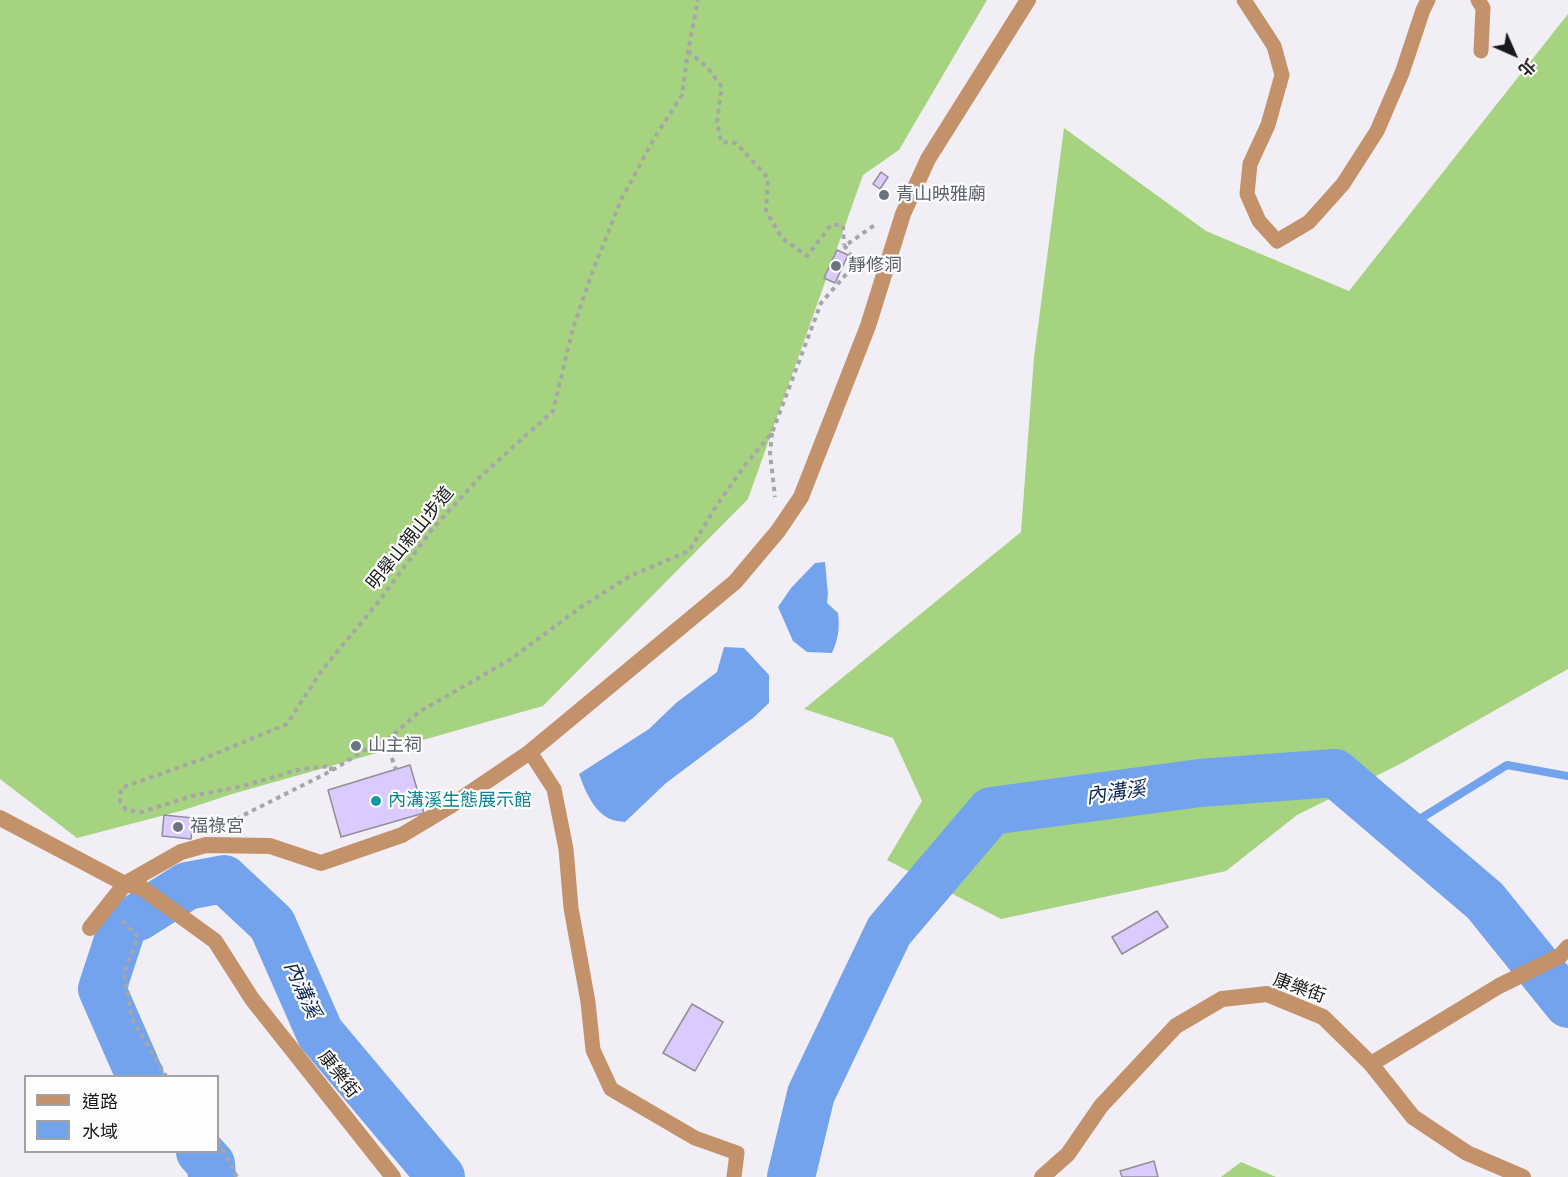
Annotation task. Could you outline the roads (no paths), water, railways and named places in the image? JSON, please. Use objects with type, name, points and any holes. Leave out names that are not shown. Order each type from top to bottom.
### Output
[{"type":"street","points":[[90,928],[125,884],[181,852],[206,845],[270,846],[321,863],[402,835],[452,805],[530,752],[735,582],[778,531],[801,496],[868,326],[903,214],[928,159],[1028,0]]},
{"type":"street","points":[[0,818],[125,884]]},
{"type":"street","name":"康樂街","points":[[125,884],[146,890],[215,941],[252,999],[393,1177]]},
{"type":"street","points":[[1371,1064],[1499,986],[1564,952]]},
{"type":"street","name":"康樂街","points":[[1042,1177],[1068,1154],[1101,1106],[1176,1026],[1222,999],[1268,994],[1323,1017],[1371,1064],[1413,1117],[1467,1153],[1523,1177]]},
{"type":"lane","points":[[1244,0],[1274,46],[1282,75],[1268,125],[1250,164],[1247,194],[1259,221],[1277,241],[1309,222],[1343,184],[1377,131],[1402,73],[1428,0]]},
{"type":"lane","points":[[1478,0],[1483,8],[1481,51]]},
{"type":"lane","points":[[530,752],[554,789],[566,849],[572,908],[588,1002],[593,1050],[611,1089],[695,1138],[737,1153],[734,1177]]},
{"type":"water","points":[[825,562],[827,603],[838,613],[837,638],[832,653],[807,652],[793,641],[778,607],[791,588],[815,563]]},
{"type":"water","points":[[724,647],[744,648],[769,675],[769,703],[753,718],[666,783],[625,822],[612,820],[604,815],[590,800],[579,774],[649,729],[676,703],[717,672]]},
{"type":"waterway","points":[[1402,830],[1507,765],[1568,776]]},
{"type":"waterway","name":"內溝溪","points":[[791,1177],[811,1094],[889,931],[991,811],[1200,783],[1335,773],[1485,901],[1568,1004]]},
{"type":"waterway","name":"內溝溪","points":[[138,917],[187,886],[224,879],[272,924],[320,1033],[441,1177]]},
{"type":"waterway","name":"內溝溪","points":[[122,928],[102,989],[140,1075]]},
{"type":"waterway","name":"內溝溪","points":[[201,1153],[211,1164],[212,1177]]},
{"type":"place","name":"青山映雅廟","points":[[884,195]]},
{"type":"place","name":"靜修洞","points":[[836,266]]},
{"type":"place","name":"山主祠","points":[[356,746]]},
{"type":"place","name":"內溝溪生態展示館","points":[[376,801]]},
{"type":"place","name":"福祿宮","points":[[178,827]]}]
